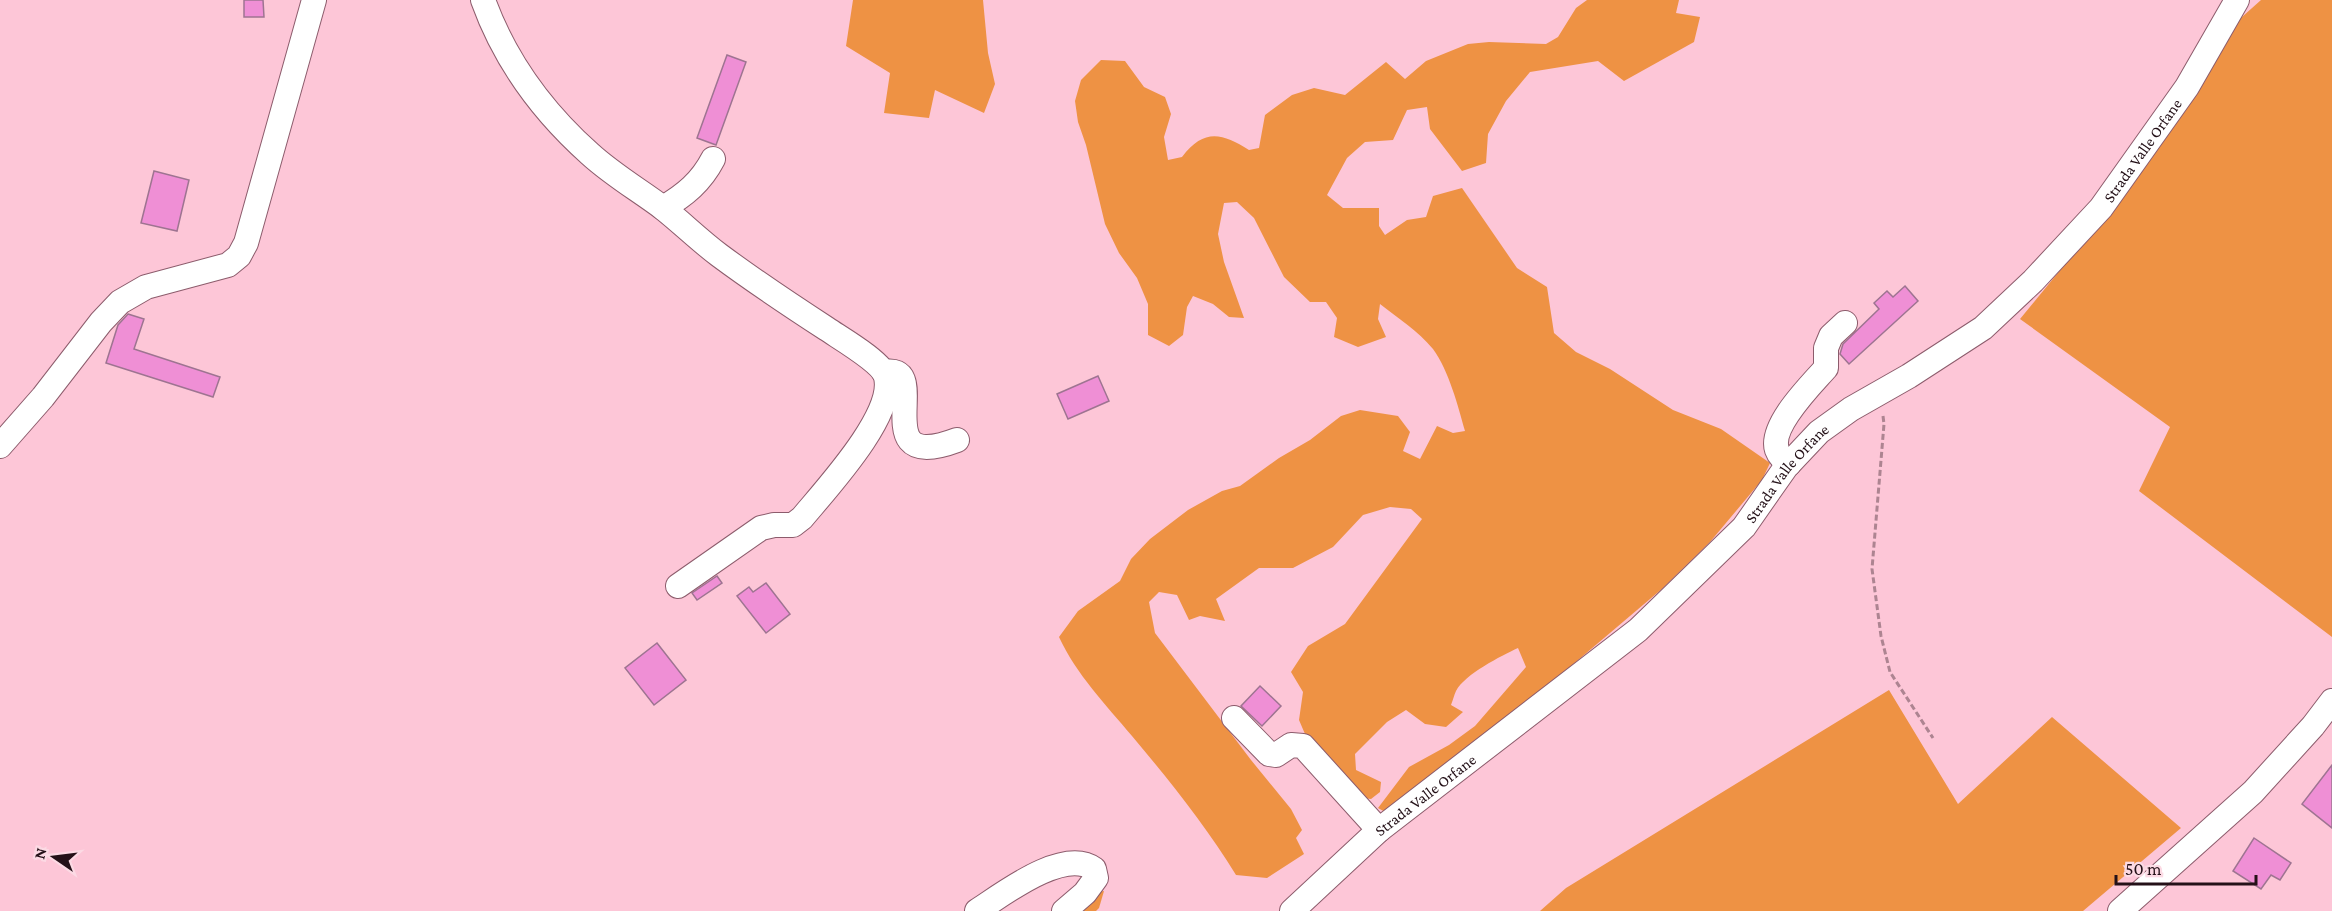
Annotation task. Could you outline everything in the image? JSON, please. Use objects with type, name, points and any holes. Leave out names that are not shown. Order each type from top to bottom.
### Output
[{"type":"street","points":[[0,446],[120,302],[147,287],[228,265],[239,256],[246,243],[314,0]]},
{"type":"street","points":[[483,0],[493,25],[525,83],[549,114],[590,154],[626,184],[663,208],[716,253],[765,289],[870,359],[884,372],[887,387],[884,402],[874,425],[802,518],[793,525],[761,528],[678,586]]},
{"type":"street","name":"Strada Valle Orfane","points":[[1292,911],[1379,830],[1638,630],[1744,527],[1789,464],[1819,432],[1851,409],[1983,328],[2033,281],[2094,216],[2187,87],[2237,0]]},
{"type":"street","points":[[663,208],[691,190],[705,175],[713,159]]},
{"type":"street","points":[[1789,464],[1778,454],[1775,447],[1782,424],[1793,404],[1826,368],[1826,348],[1831,336],[1845,323]]},
{"type":"street","points":[[884,372],[891,370],[898,374],[906,385],[904,428],[907,436],[915,445],[930,448],[957,440]]},
{"type":"street","points":[[2120,911],[2253,792],[2313,726],[2332,700]]},
{"type":"street","points":[[1234,718],[1269,754],[1276,755],[1290,745],[1303,746],[1379,830]]},
{"type":"street","points":[[977,911],[1030,877],[1055,867],[1076,863],[1088,864],[1095,869],[1096,878],[1084,893],[1064,911]]},
{"type":"path","points":[[1879,393],[1884,424],[1872,569],[1881,636],[1890,672],[1933,738]]},
{"type":"shaded area","points":[[853,0],[983,0],[988,53],[995,84],[984,113],[935,90],[929,118],[884,113],[890,73],[846,46]]},
{"type":"shaded area","points":[[1587,0],[1679,0],[1676,13],[1700,17],[1694,42],[1624,81],[1598,61],[1530,72],[1506,101],[1488,134],[1486,163],[1462,171],[1430,129],[1427,107],[1407,110],[1393,140],[1365,142],[1347,158],[1327,195],[1343,208],[1379,208],[1379,226],[1385,235],[1407,220],[1426,217],[1433,196],[1462,188],[1517,268],[1547,287],[1554,333],[1576,352],[1610,369],[1673,410],[1721,429],[1770,463],[1762,480],[1710,542],[1663,588],[1551,683],[1387,813],[1378,808],[1409,767],[1449,745],[1475,726],[1526,667],[1518,648],[1467,678],[1456,691],[1451,705],[1463,712],[1446,727],[1425,724],[1406,710],[1387,722],[1355,754],[1356,770],[1381,782],[1380,792],[1371,799],[1362,798],[1308,741],[1299,720],[1303,692],[1291,672],[1308,646],[1345,624],[1422,519],[1411,509],[1390,507],[1363,515],[1333,547],[1293,568],[1259,568],[1216,599],[1225,621],[1200,616],[1189,620],[1177,595],[1159,592],[1149,602],[1155,633],[1291,809],[1302,830],[1296,838],[1304,854],[1267,878],[1236,875],[1187,804],[1074,664],[1059,637],[1078,611],[1120,581],[1131,559],[1150,539],[1188,510],[1222,491],[1240,486],[1279,458],[1310,440],[1341,416],[1360,410],[1398,416],[1410,432],[1403,451],[1420,459],[1437,426],[1453,433],[1465,431],[1448,378],[1439,358],[1427,342],[1380,304],[1378,319],[1386,337],[1358,347],[1334,337],[1337,318],[1326,302],[1310,302],[1284,277],[1254,218],[1237,202],[1224,203],[1218,234],[1224,262],[1244,318],[1229,317],[1213,304],[1193,296],[1187,307],[1183,335],[1169,346],[1148,335],[1148,304],[1137,278],[1119,253],[1105,224],[1086,145],[1078,122],[1075,101],[1081,80],[1101,60],[1125,61],[1144,87],[1165,97],[1171,114],[1164,137],[1168,160],[1182,157],[1198,141],[1214,136],[1230,140],[1249,150],[1259,148],[1265,115],[1292,95],[1314,88],[1345,95],[1386,62],[1405,79],[1426,61],[1468,44],[1489,42],[1546,44],[1558,37],[1576,8]]},
{"type":"shaded area","points":[[2261,0],[2332,0],[2332,637],[2139,491],[2170,427],[2020,319],[2107,213],[2233,25]]},
{"type":"shaded area","points":[[1889,690],[1958,804],[2052,717],[2181,828],[2083,911],[1540,911],[1566,888]]},
{"type":"shaded area","points":[[1104,891],[1096,911],[1080,911],[1093,893]]},
{"type":"building","points":[[244,0],[263,0],[264,17],[244,17]]},
{"type":"building","points":[[727,55],[746,62],[716,145],[697,138]]},
{"type":"building","points":[[154,171],[189,180],[177,231],[141,223]]},
{"type":"building","points":[[1905,286],[1918,301],[1849,364],[1840,354],[1843,344],[1879,309],[1874,303],[1887,291],[1893,297]]},
{"type":"building","points":[[128,314],[144,319],[134,349],[220,377],[213,397],[106,363],[118,325]]},
{"type":"building","points":[[1098,376],[1109,401],[1068,419],[1057,394]]},
{"type":"building","points":[[717,576],[722,583],[697,600],[692,593]]},
{"type":"building","points":[[766,583],[790,614],[766,633],[737,596],[749,587],[753,592]]},
{"type":"building","points":[[657,643],[686,680],[654,705],[625,668]]},
{"type":"building","points":[[1260,686],[1281,706],[1262,726],[1241,706]]},
{"type":"building","points":[[2332,765],[2332,828],[2302,804]]},
{"type":"building","points":[[2254,838],[2291,863],[2280,880],[2271,875],[2261,889],[2233,871]]}]
